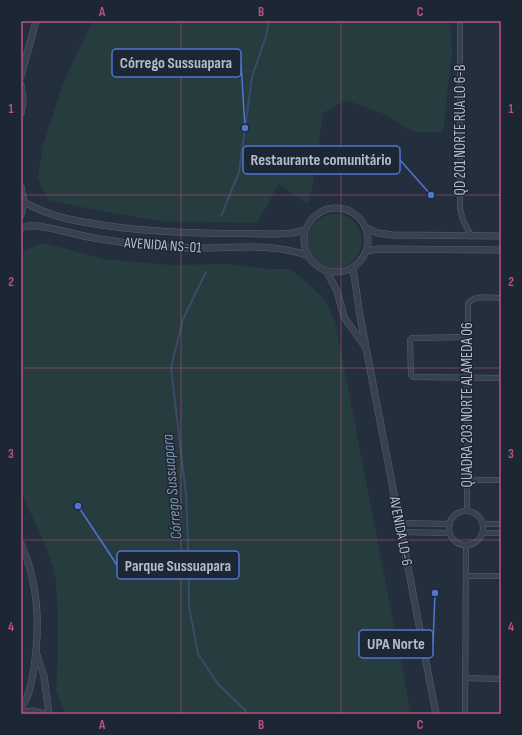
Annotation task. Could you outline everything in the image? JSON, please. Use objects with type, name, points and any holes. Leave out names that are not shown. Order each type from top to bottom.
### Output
[{"type":"street","points":[[21,76],[36,21]]},
{"type":"street","name":"QD 201 NORTE RUA LO 6-B","points":[[460,21],[460,209],[463,220],[471,236]]},
{"type":"street","points":[[21,85],[23,100],[21,113]]},
{"type":"street","points":[[21,187],[24,202],[21,215]]},
{"type":"street","name":"AVENIDA NS-01","points":[[24,202],[35,208],[66,219],[122,228],[169,232],[276,234],[293,233],[305,230]]},
{"type":"street","points":[[338,208],[349,210],[358,216],[366,228],[368,242],[366,251],[361,261],[353,268],[340,273],[328,272],[317,267],[306,255],[303,245],[305,230],[310,220],[318,213],[328,209],[338,208]]},
{"type":"street","name":"AVENIDA NS-01","points":[[21,228],[38,226],[99,239],[154,246],[191,248],[278,248],[294,250],[306,255]]},
{"type":"street","points":[[366,228],[378,233],[393,235],[501,236]]},
{"type":"street","points":[[366,251],[379,249],[501,250]]},
{"type":"street","name":"AVENIDA LO-6","points":[[353,268],[360,316],[435,712]]},
{"type":"street","points":[[328,272],[337,291],[344,317],[360,338],[368,353]]},
{"type":"street","name":"QUADRA 203 NORTE ALAMEDA 06","points":[[467,511],[468,308],[471,300],[477,298],[501,298]]},
{"type":"street","points":[[468,336],[414,337],[411,339],[411,375],[413,377],[501,378]]},
{"type":"street","points":[[467,480],[501,480]]},
{"type":"street","points":[[467,511],[477,515],[483,524],[483,533],[477,542],[466,546],[456,542],[450,533],[450,524],[455,515],[467,511]]},
{"type":"street","points":[[400,523],[450,524]]},
{"type":"street","points":[[483,524],[501,524]]},
{"type":"street","points":[[401,532],[450,533]]},
{"type":"street","points":[[483,533],[501,533]]},
{"type":"street","points":[[21,544],[29,565],[36,594],[38,620],[36,650],[30,691],[21,708]]},
{"type":"street","points":[[465,714],[466,546]]},
{"type":"street","points":[[466,576],[501,576]]},
{"type":"street","points":[[36,650],[44,676],[49,714]]},
{"type":"street","points":[[465,678],[501,679]]},
{"type":"street","points":[[21,712],[32,710],[45,714]]},
{"type":"green space","points":[[92,21],[450,21],[452,51],[443,132],[413,132],[384,114],[346,100],[323,113],[314,179],[308,204],[279,184],[257,223],[158,221],[48,200],[38,178],[43,145],[63,84]]},
{"type":"green space","points":[[335,214],[345,216],[354,222],[360,231],[362,241],[360,251],[354,260],[345,266],[335,268],[325,266],[316,260],[310,251],[308,241],[310,231],[316,222],[325,216]]},
{"type":"green space","points":[[44,243],[104,259],[170,265],[226,264],[267,269],[290,269],[324,299],[335,321],[411,714],[66,714],[56,691],[58,618],[56,582],[43,539],[21,493],[21,251]]},
{"type":"waterway","name":"Córrego Sussuapara","points":[[221,216],[239,172],[252,77],[266,36],[269,21]]},
{"type":"waterway","name":"Córrego Sussuapara","points":[[206,272],[183,319],[171,367],[186,495],[189,606],[198,654],[218,684],[245,710],[247,714]]},
{"type":"place","name":"Córrego Sussuapara","points":[[245,128]]},
{"type":"place","name":"Restaurante comunitário","points":[[431,195]]},
{"type":"place","name":"Parque Sussuapara","points":[[78,506]]},
{"type":"place","name":"UPA Norte","points":[[435,593]]}]
